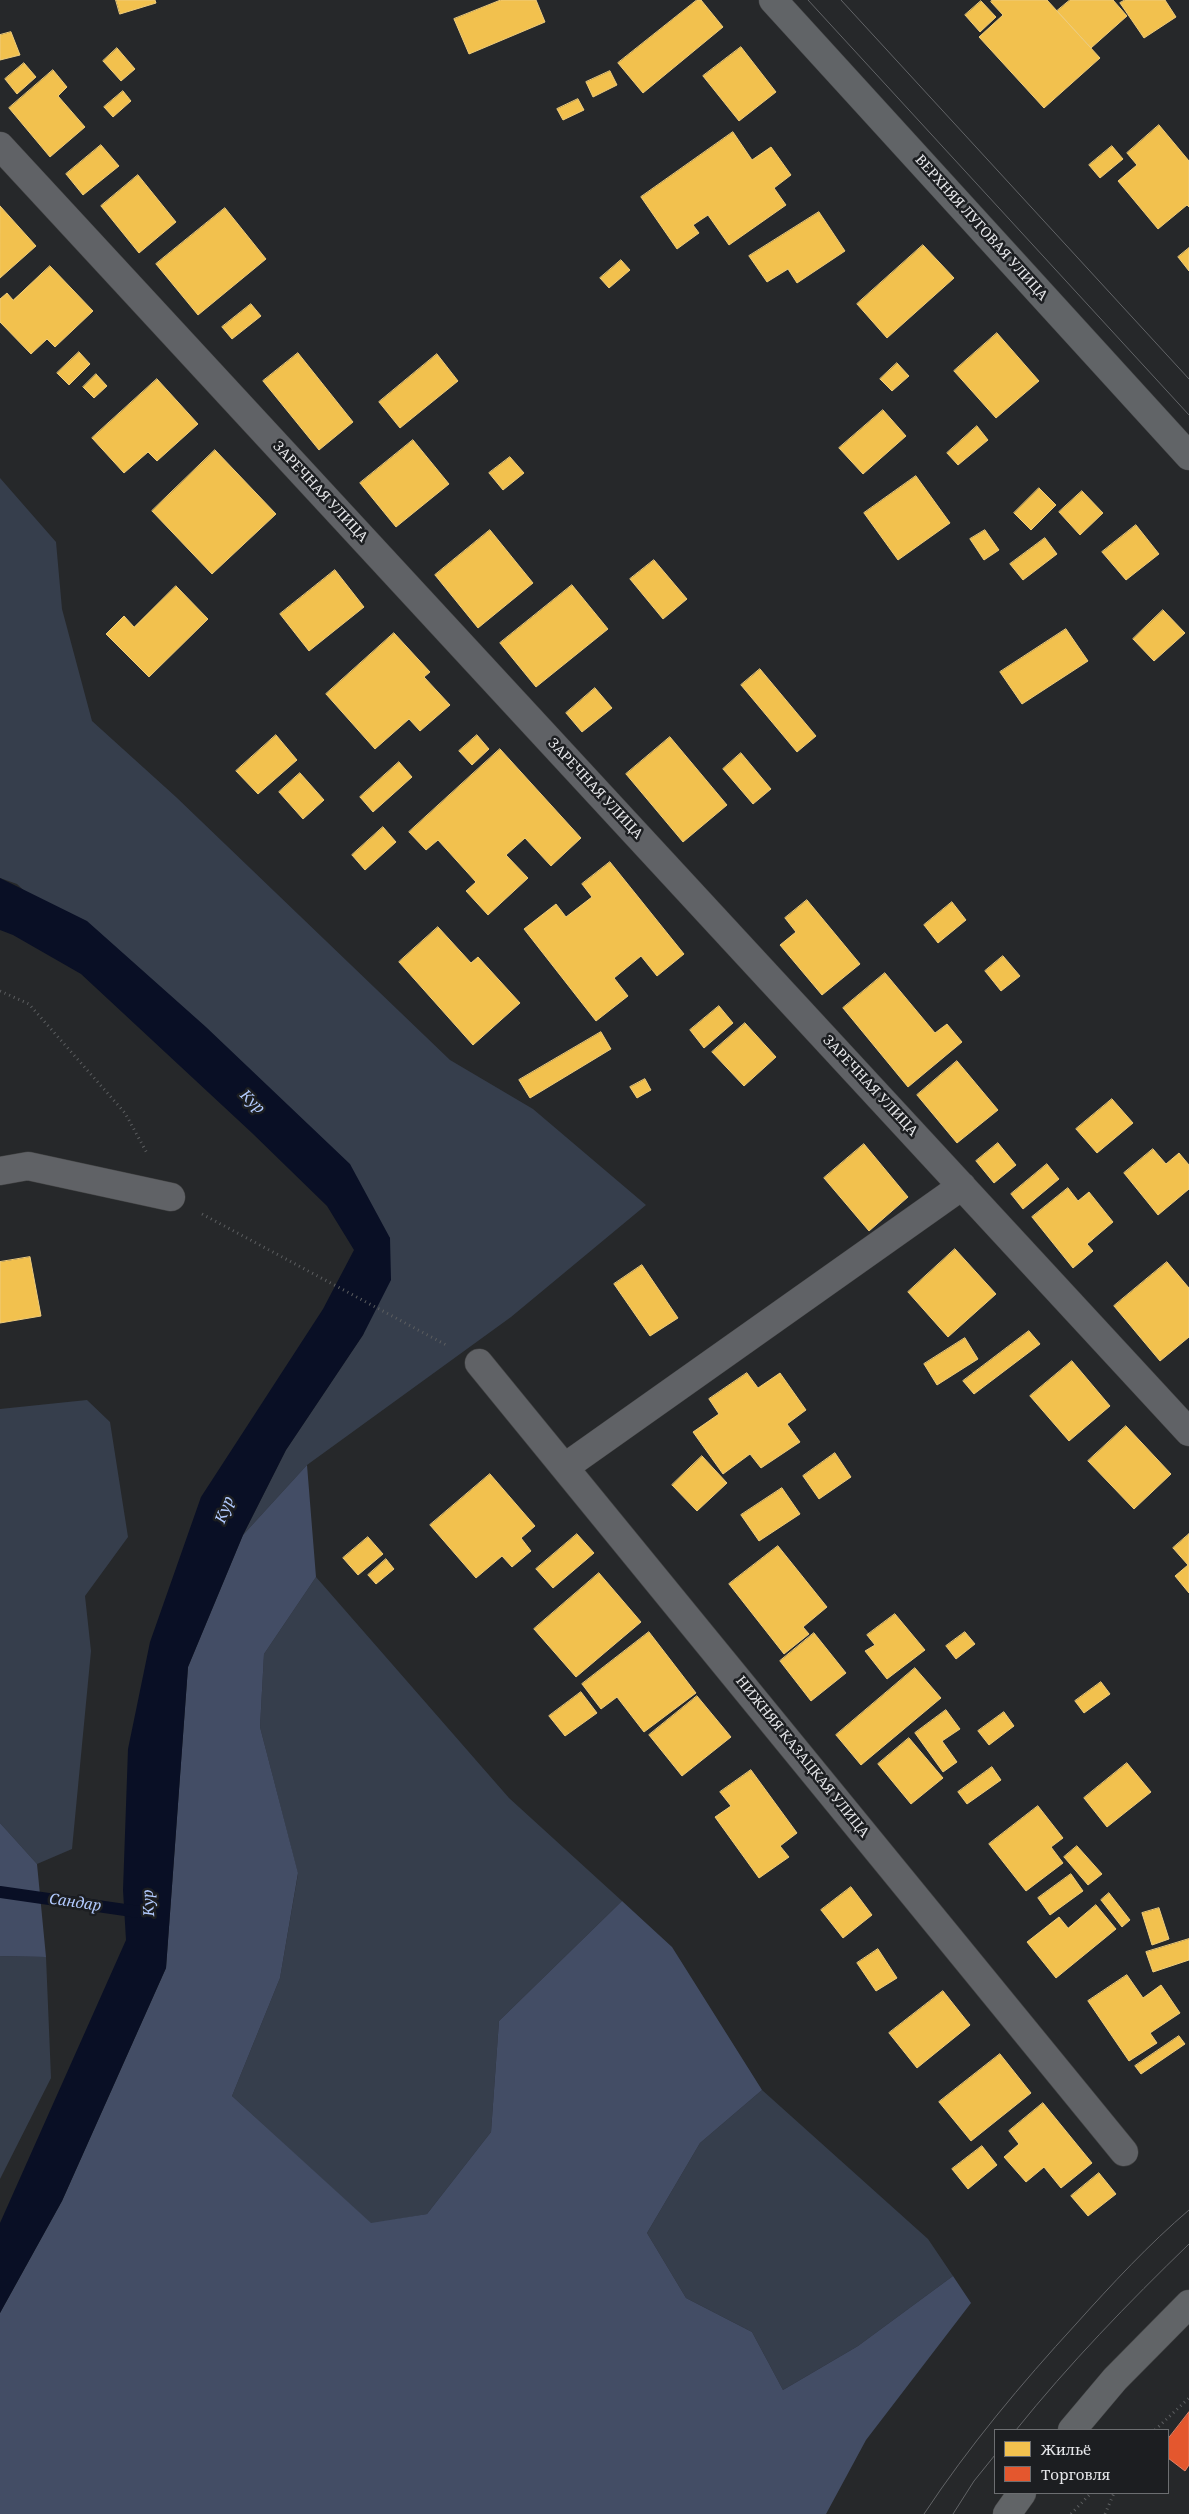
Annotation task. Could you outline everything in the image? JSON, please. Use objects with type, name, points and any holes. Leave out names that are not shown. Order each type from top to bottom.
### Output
[{"type":"main road","name":"ВЕРХНЯЯ ЛУГОВАЯ УЛИЦА","points":[[772,0],[1189,456]]},
{"type":"main road","points":[[1073,2429],[1115,2378],[1189,2304]]},
{"type":"main road","points":[[1007,2514],[1021,2494]]},
{"type":"street","name":"ЗАРЕЧНАЯ УЛИЦА","points":[[0,146],[1189,1432]]},
{"type":"street","points":[[0,1171],[28,1166],[170,1197]]},
{"type":"street","points":[[564,1467],[962,1186]]},
{"type":"street","name":"НИЖНЯЯ КАЗАЦКАЯ УЛИЦА","points":[[479,1363],[1124,2152]]},
{"type":"path","points":[[0,991],[28,1004],[125,1113],[170,1197],[479,1363]]},
{"type":"path","points":[[1156,2429],[1189,2398]]},
{"type":"path","points":[[1071,2514],[1090,2494]]},
{"type":"path","points":[[1105,2514],[1114,2494]]},
{"type":"shaded area","points":[[0,478],[56,542],[62,609],[92,721],[176,797],[450,1060],[533,1109],[646,1205],[511,1317],[307,1465],[243,1535],[286,1450],[363,1335],[390,1238],[17,884],[0,878]]},
{"type":"shaded area","points":[[87,1400],[110,1422],[128,1537],[85,1596],[91,1651],[72,1849],[37,1864],[0,1823],[0,1409]]},
{"type":"shaded area","points":[[307,1465],[316,1577],[264,1654],[260,1727],[298,1873],[280,1978],[232,2096],[371,2223],[427,2214],[491,2132],[499,2021],[622,1901],[672,1947],[762,2090],[700,2143],[647,2233],[686,2298],[752,2332],[783,2390],[858,2346],[953,2276],[971,2303],[866,2440],[826,2514],[0,2514],[0,2313],[62,2201],[166,1968],[188,1667],[243,1535]]},
{"type":"shaded area","points":[[316,1577],[509,1798],[622,1901],[499,2021],[491,2132],[427,2214],[371,2224],[232,2096],[280,1978],[298,1874],[260,1727],[264,1654]]},
{"type":"shaded area","points":[[0,1823],[37,1864],[46,1957],[0,1956]]},
{"type":"shaded area","points":[[0,1956],[46,1957],[51,2078],[0,2179]]},
{"type":"shaded area","points":[[762,2090],[928,2239],[953,2276],[858,2346],[783,2390],[752,2332],[686,2298],[647,2233],[700,2143]]},
{"type":"water","name":"Кур","points":[[0,878],[87,921],[206,1027],[350,1164],[390,1238],[391,1280],[363,1335],[286,1450],[243,1535],[188,1667],[166,1968],[62,2201],[0,2313],[0,2223],[126,1940],[123,1890],[128,1749],[150,1642],[201,1497],[323,1309],[354,1250],[327,1206],[252,1133],[81,974],[13,935],[0,930]]},
{"type":"building: Жильё","points":[[116,0],[155,0],[156,3],[120,14]]},
{"type":"building: Жильё","points":[[501,0],[536,0],[545,22],[469,54],[454,19]]},
{"type":"building: Жильё","points":[[697,0],[701,0],[723,27],[643,93],[618,63]]},
{"type":"building: Жильё","points":[[992,0],[1047,0],[1100,58],[1044,108],[979,37],[1003,15],[991,2]]},
{"type":"building: Жильё","points":[[1070,0],[1113,0],[1127,16],[1091,48],[1057,11]]},
{"type":"building: Жильё","points":[[1125,0],[1165,0],[1176,17],[1144,38],[1120,3]]},
{"type":"building: Жильё","points":[[981,1],[996,17],[980,32],[965,15]]},
{"type":"building: Жильё","points":[[11,32],[20,55],[0,60],[0,35]]},
{"type":"building: Жильё","points":[[741,47],[776,92],[739,121],[703,76]]},
{"type":"building: Жильё","points":[[117,48],[135,69],[121,81],[103,61]]},
{"type":"building: Жильё","points":[[24,63],[36,77],[17,94],[5,79]]},
{"type":"building: Жильё","points":[[53,70],[67,87],[58,96],[85,127],[50,157],[9,108]]},
{"type":"building: Жильё","points":[[610,71],[617,85],[593,97],[586,82]]},
{"type":"building: Жильё","points":[[123,91],[131,101],[113,117],[104,107]]},
{"type":"building: Жильё","points":[[578,99],[584,110],[563,120],[557,109]]},
{"type":"building: Жильё","points":[[1159,125],[1189,161],[1189,207],[1187,205],[1158,229],[1118,181],[1137,165],[1127,153]]},
{"type":"building: Жильё","points":[[733,132],[752,160],[771,147],[791,175],[774,188],[786,205],[729,245],[708,215],[693,225],[699,233],[677,249],[641,197]]},
{"type":"building: Жильё","points":[[101,145],[119,166],[83,195],[66,174]]},
{"type":"building: Жильё","points":[[1112,146],[1123,159],[1100,178],[1089,165]]},
{"type":"building: Жильё","points":[[138,175],[176,222],[139,253],[101,206]]},
{"type":"building: Жильё","points":[[0,206],[36,246],[0,278]]},
{"type":"building: Жильё","points":[[225,208],[266,259],[198,315],[156,264]]},
{"type":"building: Жильё","points":[[819,212],[845,251],[797,283],[788,269],[767,282],[749,256]]},
{"type":"building: Жильё","points":[[923,245],[954,278],[887,338],[857,304]]},
{"type":"building: Жильё","points":[[1189,248],[1189,271],[1178,257]]},
{"type":"building: Жильё","points":[[621,260],[630,270],[609,288],[600,278]]},
{"type":"building: Жильё","points":[[50,266],[93,311],[55,347],[47,339],[31,354],[0,322],[0,299],[7,293],[13,300]]},
{"type":"building: Жильё","points":[[251,304],[261,316],[232,339],[222,327]]},
{"type":"building: Жильё","points":[[997,333],[1039,381],[996,418],[954,371]]},
{"type":"building: Жильё","points":[[79,352],[90,364],[69,385],[57,373]]},
{"type":"building: Жильё","points":[[298,353],[353,422],[319,450],[263,381]]},
{"type":"building: Жильё","points":[[437,354],[458,381],[400,428],[379,402]]},
{"type":"building: Жильё","points":[[897,363],[909,376],[892,391],[880,379]]},
{"type":"building: Жильё","points":[[96,374],[107,386],[94,398],[83,387]]},
{"type":"building: Жильё","points":[[157,379],[198,424],[157,461],[148,452],[124,473],[92,438]]},
{"type":"building: Жильё","points":[[883,410],[906,436],[863,474],[839,448]]},
{"type":"building: Жильё","points":[[977,426],[988,440],[958,465],[947,453]]},
{"type":"building: Жильё","points":[[413,440],[449,484],[396,527],[360,483]]},
{"type":"building: Жильё","points":[[215,450],[276,514],[212,574],[152,511]]},
{"type":"building: Жильё","points":[[510,457],[524,473],[503,490],[489,473]]},
{"type":"building: Жильё","points":[[916,476],[950,523],[898,560],[864,513]]},
{"type":"building: Жильё","points":[[1039,488],[1056,505],[1031,530],[1014,513]]},
{"type":"building: Жильё","points":[[1082,491],[1103,513],[1080,535],[1059,512]]},
{"type":"building: Жильё","points":[[1136,525],[1159,554],[1126,580],[1102,552]]},
{"type":"building: Жильё","points":[[490,530],[533,583],[478,628],[435,575]]},
{"type":"building: Жильё","points":[[985,530],[999,550],[984,560],[970,539]]},
{"type":"building: Жильё","points":[[1045,538],[1057,554],[1023,580],[1010,564]]},
{"type":"building: Жильё","points":[[654,560],[687,599],[663,619],[630,579]]},
{"type":"building: Жильё","points":[[335,570],[364,607],[309,651],[280,614]]},
{"type":"building: Жильё","points":[[572,585],[608,629],[536,687],[500,643]]},
{"type":"building: Жильё","points":[[176,586],[208,619],[149,677],[106,634],[124,616],[134,627]]},
{"type":"building: Жильё","points":[[1163,610],[1185,633],[1154,661],[1133,639]]},
{"type":"building: Жильё","points":[[1066,629],[1088,661],[1022,704],[1000,672]]},
{"type":"building: Жильё","points":[[394,633],[430,672],[424,677],[450,705],[420,731],[409,719],[375,749],[326,694]]},
{"type":"building: Жильё","points":[[760,669],[816,736],[797,752],[741,685]]},
{"type":"building: Жильё","points":[[595,688],[612,708],[582,732],[566,713]]},
{"type":"building: Жильё","points":[[276,735],[297,760],[258,794],[236,771]]},
{"type":"building: Жильё","points":[[477,735],[489,749],[472,765],[459,751]]},
{"type":"building: Жильё","points":[[670,737],[727,805],[683,842],[626,774]]},
{"type":"building: Жильё","points":[[500,749],[581,838],[551,866],[525,838],[506,855],[528,878],[488,915],[466,891],[476,882],[438,840],[426,850],[409,832]]},
{"type":"building: Жильё","points":[[741,753],[771,789],[753,804],[723,769]]},
{"type":"building: Жильё","points":[[399,762],[412,777],[373,812],[360,797]]},
{"type":"building: Жильё","points":[[300,773],[324,800],[303,819],[279,792]]},
{"type":"building: Жильё","points":[[383,827],[396,842],[365,870],[352,855]]},
{"type":"building: Жильё","points":[[610,862],[684,954],[657,976],[641,956],[614,978],[628,996],[596,1021],[524,929],[556,904],[566,917],[592,897],[582,884]]},
{"type":"building: Жильё","points":[[807,900],[860,964],[822,995],[780,945],[796,932],[785,918]]},
{"type":"building: Жильё","points":[[952,902],[966,920],[938,943],[924,925]]},
{"type":"building: Жильё","points":[[438,927],[471,963],[478,957],[520,1003],[473,1045],[399,962]]},
{"type":"building: Жильё","points":[[1003,956],[1020,976],[1001,991],[985,971]]},
{"type":"building: Жильё","points":[[885,973],[935,1033],[947,1024],[962,1042],[908,1087],[843,1008]]},
{"type":"building: Жильё","points":[[719,1006],[733,1023],[704,1048],[690,1030]]},
{"type":"building: Жильё","points":[[745,1023],[776,1057],[744,1086],[712,1052]]},
{"type":"building: Жильё","points":[[601,1032],[611,1049],[530,1098],[519,1080]]},
{"type":"building: Жильё","points":[[957,1061],[998,1110],[957,1143],[917,1095]]},
{"type":"building: Жильё","points":[[645,1079],[651,1090],[637,1098],[630,1087]]},
{"type":"building: Жильё","points":[[1112,1099],[1133,1123],[1097,1153],[1076,1129]]},
{"type":"building: Жильё","points":[[998,1143],[1016,1165],[994,1183],[976,1161]]},
{"type":"building: Жильё","points":[[864,1144],[908,1197],[869,1231],[824,1178]]},
{"type":"building: Жильё","points":[[1153,1149],[1166,1164],[1179,1153],[1189,1165],[1189,1189],[1158,1215],[1124,1173]]},
{"type":"building: Жильё","points":[[1047,1164],[1059,1179],[1023,1209],[1011,1194]]},
{"type":"building: Жильё","points":[[1068,1188],[1078,1201],[1089,1192],[1113,1222],[1087,1244],[1093,1251],[1073,1268],[1032,1217]]},
{"type":"building: Жильё","points":[[955,1249],[996,1294],[948,1337],[908,1292]]},
{"type":"building: Жильё","points":[[30,1257],[41,1316],[0,1323],[0,1262]]},
{"type":"building: Жильё","points":[[1167,1262],[1189,1288],[1189,1337],[1160,1361],[1114,1306]]},
{"type":"building: Жильё","points":[[642,1265],[678,1318],[650,1336],[614,1284]]},
{"type":"building: Жильё","points":[[1029,1331],[1040,1344],[974,1394],[963,1381]]},
{"type":"building: Жильё","points":[[965,1338],[978,1359],[937,1385],[924,1364]]},
{"type":"building: Жильё","points":[[1072,1361],[1110,1406],[1069,1441],[1030,1396]]},
{"type":"building: Жильё","points":[[747,1373],[758,1388],[780,1373],[806,1410],[787,1424],[800,1442],[761,1468],[750,1454],[723,1474],[693,1432],[719,1414],[709,1399]]},
{"type":"building: Жильё","points":[[1126,1426],[1171,1474],[1134,1509],[1088,1461]]},
{"type":"building: Жильё","points":[[835,1453],[851,1477],[819,1499],[803,1476]]},
{"type":"building: Жильё","points":[[702,1456],[727,1483],[697,1511],[672,1485]]},
{"type":"building: Жильё","points":[[490,1474],[535,1526],[521,1538],[531,1551],[512,1567],[502,1556],[476,1578],[430,1525]]},
{"type":"building: Жильё","points":[[782,1488],[800,1514],[759,1541],[741,1515]]},
{"type":"building: Жильё","points":[[577,1534],[594,1553],[553,1588],[536,1569]]},
{"type":"building: Жильё","points":[[1189,1534],[1189,1593],[1175,1576],[1188,1565],[1173,1548]]},
{"type":"building: Жильё","points":[[368,1537],[383,1554],[358,1575],[343,1558]]},
{"type":"building: Жильё","points":[[778,1546],[827,1607],[803,1627],[809,1634],[784,1654],[729,1584]]},
{"type":"building: Жильё","points":[[386,1559],[394,1569],[376,1584],[368,1575]]},
{"type":"building: Жильё","points":[[599,1573],[641,1622],[576,1677],[534,1629]]},
{"type":"building: Жильё","points":[[895,1614],[925,1650],[887,1679],[865,1651],[875,1645],[867,1635]]},
{"type":"building: Жильё","points":[[649,1632],[696,1693],[644,1732],[617,1697],[601,1709],[582,1684]]},
{"type":"building: Жильё","points":[[965,1632],[975,1644],[956,1659],[946,1646]]},
{"type":"building: Жильё","points":[[814,1633],[846,1673],[811,1701],[780,1661]]},
{"type":"building: Жильё","points":[[915,1668],[941,1698],[861,1765],[836,1735]]},
{"type":"building: Жильё","points":[[1101,1682],[1110,1694],[1084,1713],[1075,1701]]},
{"type":"building: Жильё","points":[[581,1692],[597,1713],[565,1736],[549,1716]]},
{"type":"building: Жильё","points":[[697,1696],[731,1737],[682,1776],[649,1735]]},
{"type":"building: Жильё","points":[[946,1710],[960,1729],[942,1741],[957,1762],[943,1772],[915,1733]]},
{"type":"building: Жильё","points":[[1004,1712],[1014,1726],[989,1745],[978,1731]]},
{"type":"building: Жильё","points":[[909,1738],[943,1778],[911,1804],[878,1764]]},
{"type":"building: Жильё","points":[[1127,1763],[1151,1792],[1107,1827],[1084,1798]]},
{"type":"building: Жильё","points":[[992,1767],[1001,1780],[967,1804],[958,1792]]},
{"type":"building: Жильё","points":[[751,1770],[797,1833],[780,1846],[789,1857],[759,1878],[715,1817],[731,1806],[720,1792]]},
{"type":"building: Жильё","points":[[1038,1806],[1063,1838],[1051,1847],[1063,1863],[1026,1891],[989,1844]]},
{"type":"building: Жильё","points":[[1077,1846],[1102,1874],[1088,1885],[1064,1857]]},
{"type":"building: Жильё","points":[[1071,1874],[1083,1891],[1050,1915],[1038,1898]]},
{"type":"building: Жильё","points":[[851,1887],[872,1915],[843,1938],[821,1910]]},
{"type":"building: Жильё","points":[[1109,1893],[1130,1920],[1122,1927],[1101,1900]]},
{"type":"building: Жильё","points":[[1096,1905],[1116,1929],[1056,1978],[1027,1942],[1059,1917],[1068,1928]]},
{"type":"building: Жильё","points":[[1159,1908],[1169,1939],[1152,1945],[1142,1913]]},
{"type":"building: Жильё","points":[[1189,1939],[1189,1960],[1153,1972],[1146,1952]]},
{"type":"building: Жильё","points":[[878,1949],[897,1978],[876,1991],[857,1963]]},
{"type":"building: Жильё","points":[[1127,1975],[1143,1998],[1161,1985],[1180,2013],[1150,2033],[1157,2043],[1129,2061],[1088,2001]]},
{"type":"building: Жильё","points":[[943,1991],[970,2025],[917,2068],[889,2033]]},
{"type":"building: Жильё","points":[[1179,2036],[1185,2044],[1141,2074],[1135,2066]]},
{"type":"building: Жильё","points":[[1000,2054],[1031,2093],[971,2141],[939,2102]]},
{"type":"building: Жильё","points":[[1043,2103],[1092,2163],[1061,2188],[1044,2167],[1026,2182],[1004,2157],[1019,2144],[1009,2131]]},
{"type":"building: Жильё","points":[[982,2146],[997,2165],[968,2189],[952,2169]]},
{"type":"building: Жильё","points":[[1099,2173],[1116,2194],[1088,2216],[1071,2196]]},
{"type":"building: Торговля","points":[[1189,2412],[1189,2465],[1185,2471],[1169,2459],[1169,2438]]},
{"type":"waterway","name":"Сандар","points":[[0,1892],[139,1912]]},
{"type":"tram line","points":[[808,0],[1189,415]]},
{"type":"tram line","points":[[841,0],[1189,379]]},
{"type":"tram line","points":[[924,2514],[977,2440],[1035,2369],[1131,2265],[1189,2210]]},
{"type":"tram line","points":[[1017,2429],[1100,2334],[1189,2244]]},
{"type":"tram line","points":[[953,2514],[974,2481],[994,2456]]}]
